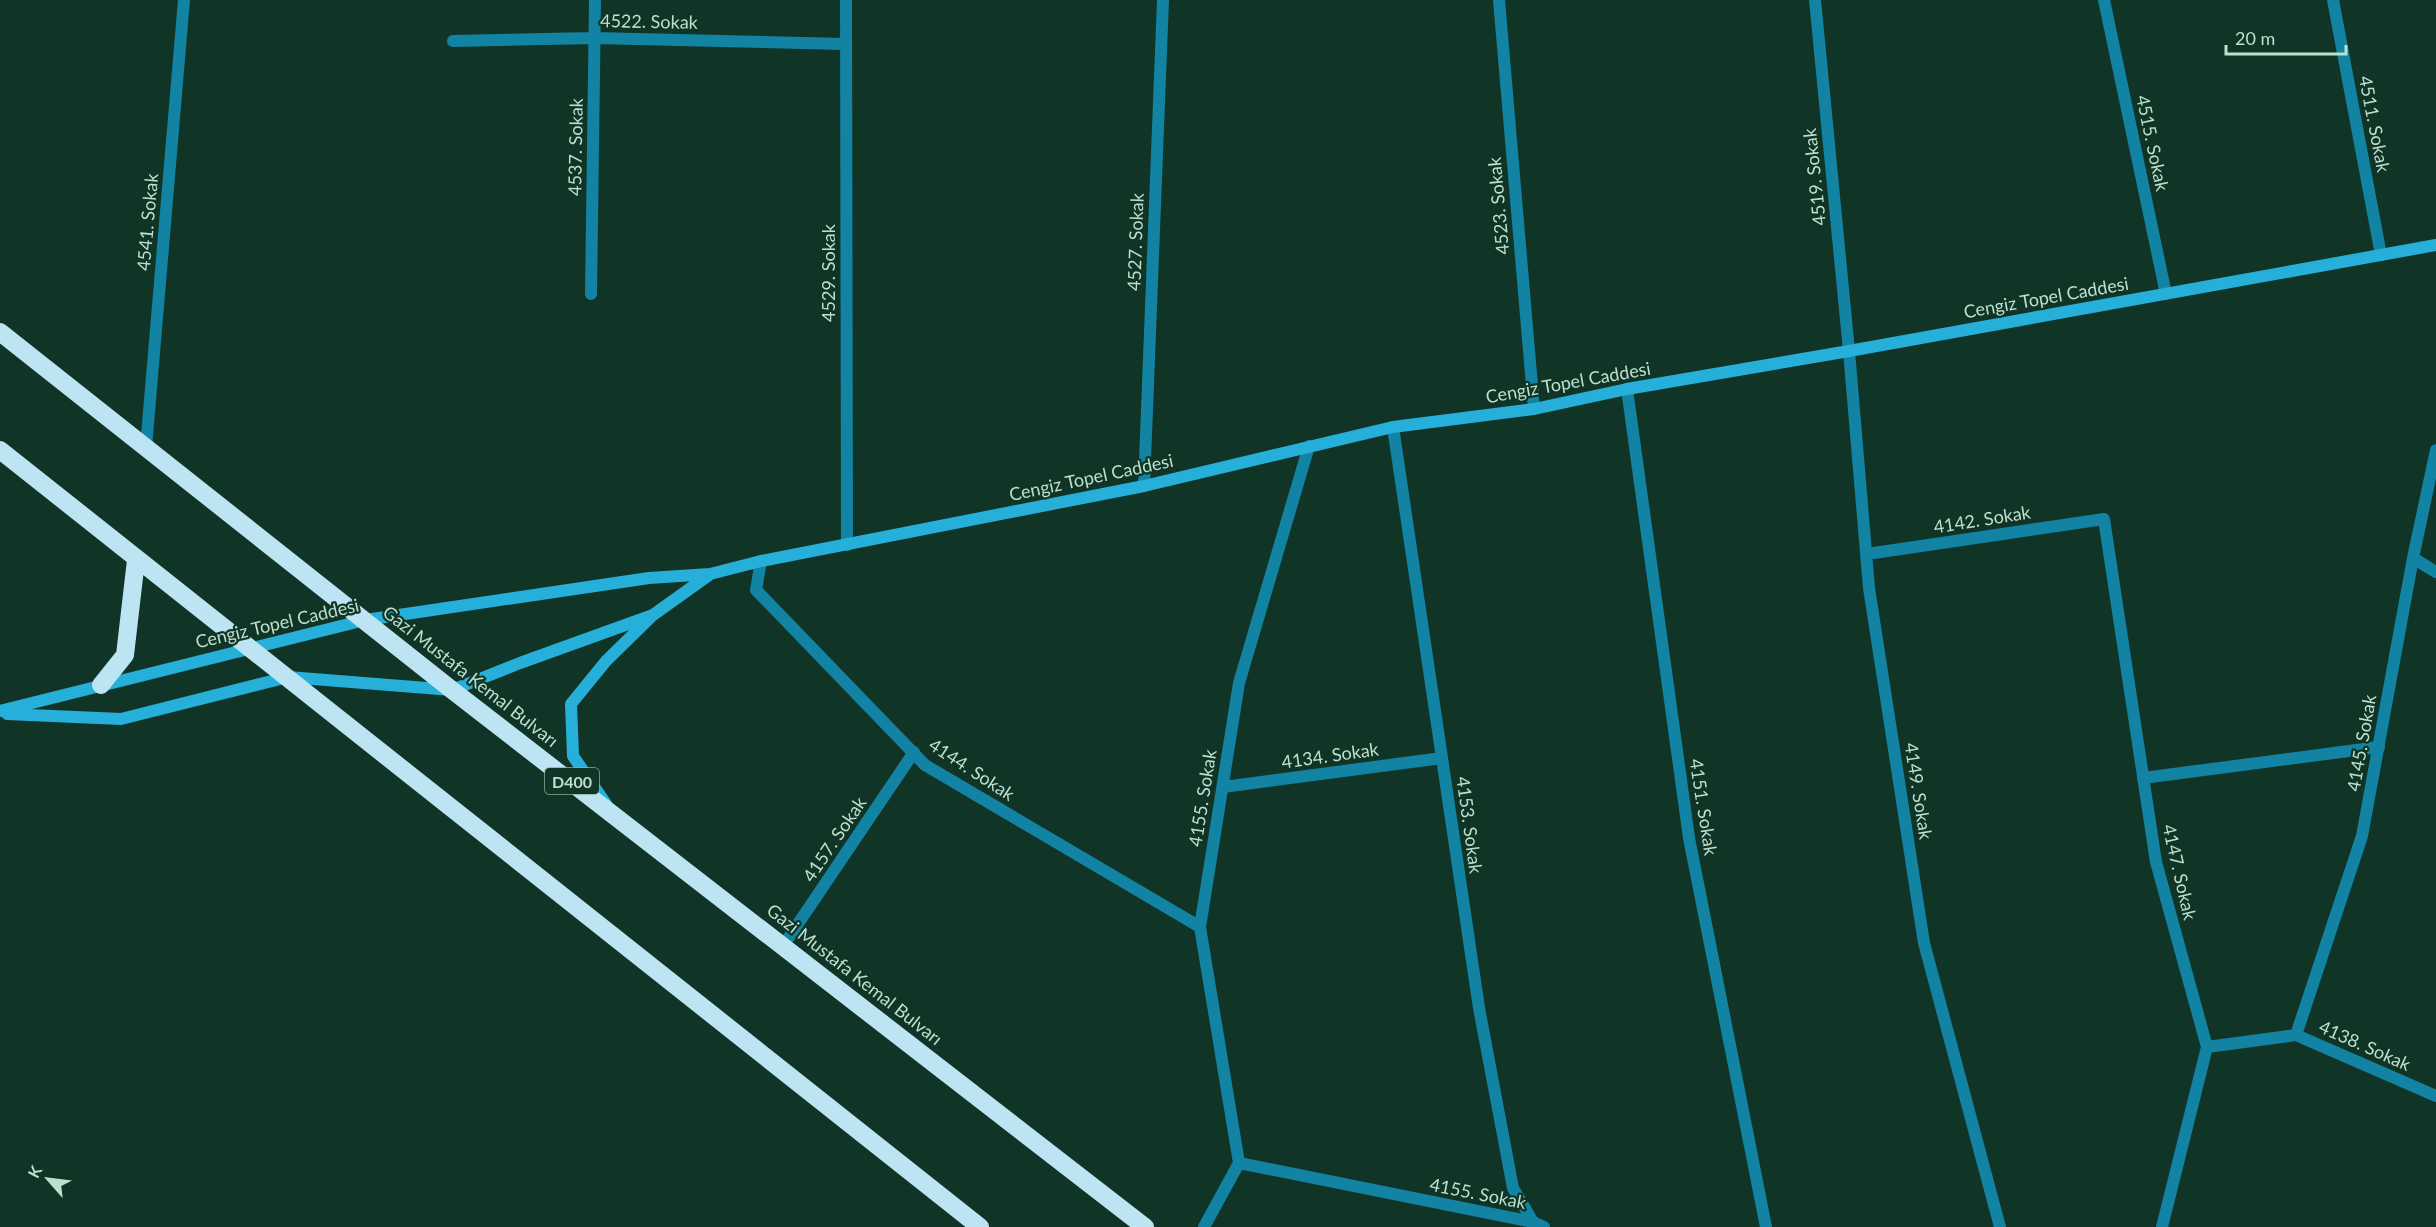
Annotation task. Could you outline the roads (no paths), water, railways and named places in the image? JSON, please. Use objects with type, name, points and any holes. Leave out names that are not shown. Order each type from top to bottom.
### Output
[{"type":"highway","name":"Gazi Mustafa Kemal Bulvarı","points":[[0,332],[452,690],[610,810],[1145,1227]]},
{"type":"highway","points":[[0,450],[980,1227]]},
{"type":"highway","points":[[101,685],[125,655],[136,560]]},
{"type":"street","name":"4541. Sokak","points":[[146,447],[184,0]]},
{"type":"street","name":"4537. Sokak","points":[[591,294],[595,0]]},
{"type":"street","name":"4529. Sokak","points":[[846,0],[847,545]]},
{"type":"street","name":"4527. Sokak","points":[[1144,486],[1163,0]]},
{"type":"street","name":"4523. Sokak","points":[[1499,0],[1534,409]]},
{"type":"street","name":"4519. Sokak","points":[[1815,0],[1849,351]]},
{"type":"street","name":"4515. Sokak","points":[[2104,0],[2166,294]]},
{"type":"street","name":"4511. Sokak","points":[[2333,0],[2381,255]]},
{"type":"street","name":"4522. Sokak","points":[[453,41],[594,38],[845,44]]},
{"type":"street","name":"Cengiz Topel Caddesi","points":[[0,712],[365,620],[650,578],[710,574],[760,561],[1144,486],[1393,427],[1534,409],[1627,389],[2436,245]]},
{"type":"street","name":"4149. Sokak","points":[[1849,351],[1869,588],[1924,943],[2000,1227]]},
{"type":"street","name":"4151. Sokak","points":[[1627,389],[1689,838],[1766,1227]]},
{"type":"street","name":"4153. Sokak","points":[[1393,427],[1479,1008],[1512,1188],[1539,1225]]},
{"type":"street","name":"4155. Sokak","points":[[1309,446],[1239,683],[1200,927],[1239,1163],[1539,1225]]},
{"type":"street","name":"4145. Sokak","points":[[2296,1035],[2362,836],[2413,558],[2436,450]]},
{"type":"street","name":"4142. Sokak","points":[[1867,555],[2104,519]]},
{"type":"street","name":"4147. Sokak","points":[[2104,519],[2156,862],[2207,1047],[2162,1227]]},
{"type":"street","points":[[2413,558],[2436,572]]},
{"type":"street","name":"4144. Sokak","points":[[760,561],[756,590],[926,765],[1200,927]]},
{"type":"street","name":"Cengiz Topel Caddesi","points":[[610,810],[573,756],[571,704],[606,661],[652,615],[710,574]]},
{"type":"street","name":"Cengiz Topel Caddesi","points":[[0,712],[121,719],[288,677],[452,690],[652,615]]},
{"type":"street","points":[[2143,778],[2379,747]]},
{"type":"street","name":"4157. Sokak","points":[[783,946],[914,752]]},
{"type":"street","name":"4134. Sokak","points":[[1223,787],[1442,758]]},
{"type":"street","name":"4138. Sokak","points":[[2207,1047],[2296,1035],[2436,1096]]},
{"type":"street","points":[[1204,1227],[1239,1163]]}]
